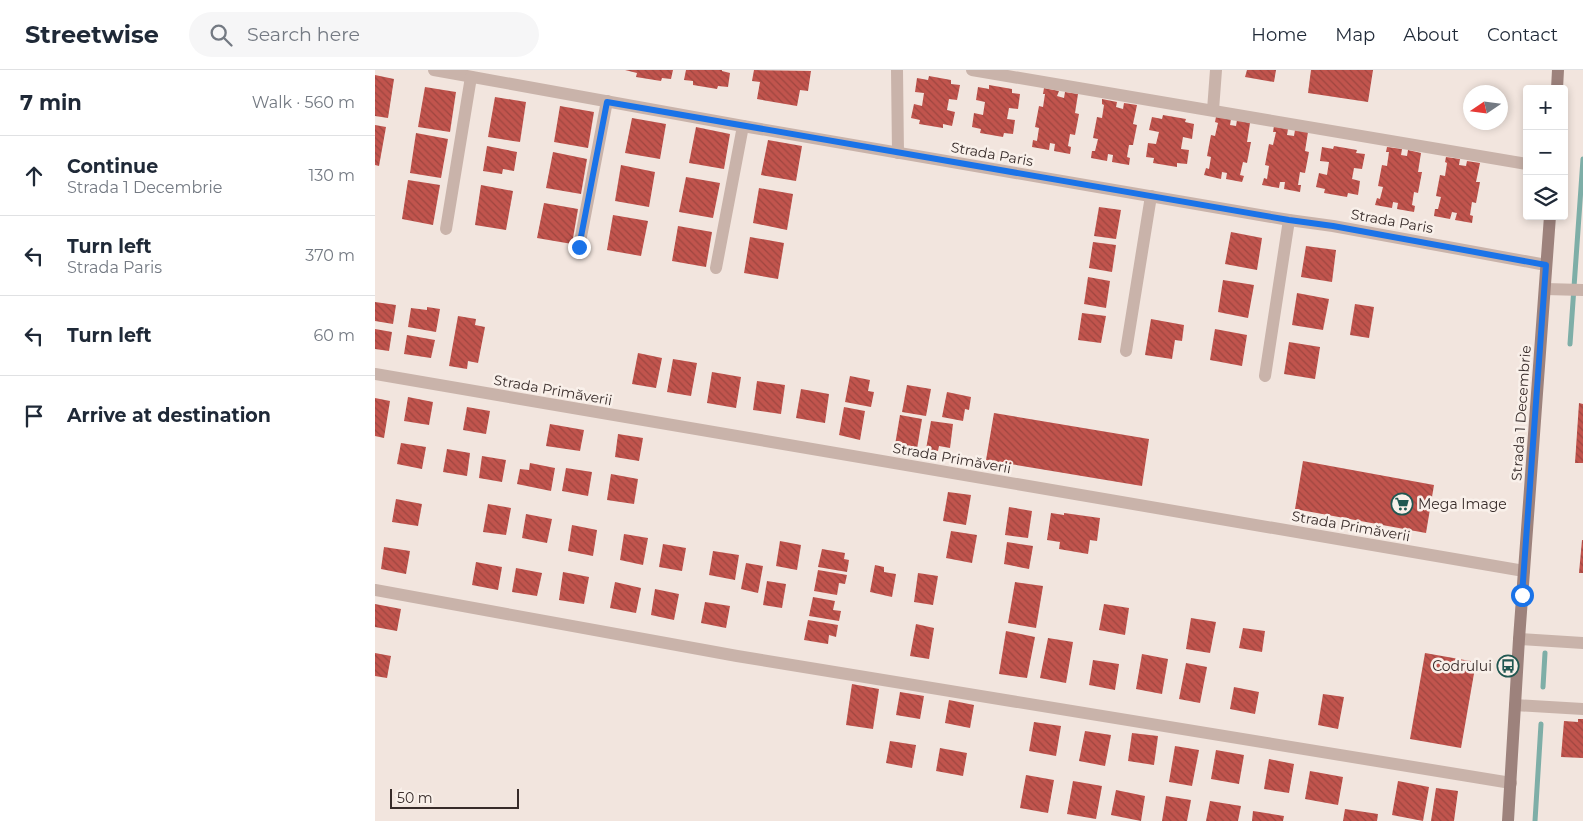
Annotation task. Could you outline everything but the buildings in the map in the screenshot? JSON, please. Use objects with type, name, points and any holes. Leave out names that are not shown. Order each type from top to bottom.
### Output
[{"type":"main road","points":[[1557,85],[1558,70]]},
{"type":"main road","name":"Strada 1 Decembrie","points":[[1508,821],[1549,220]]},
{"type":"street","name":"Strada Paris","points":[[434,70],[743,126],[1333,226],[1546,265]]},
{"type":"street","points":[[897,70],[898,153]]},
{"type":"street","points":[[972,70],[1523,163]]},
{"type":"street","points":[[1213,110],[1216,70]]},
{"type":"street","points":[[446,230],[471,77]]},
{"type":"street","points":[[579,247],[607,102]]},
{"type":"street","points":[[716,268],[743,126]]},
{"type":"street","points":[[1126,351],[1151,196]]},
{"type":"street","points":[[1265,376],[1289,220]]},
{"type":"street","points":[[1545,289],[1583,290]]},
{"type":"street","name":"Strada Primăverii","points":[[375,374],[1524,571]]},
{"type":"street","points":[[375,590],[737,656],[1511,783]]},
{"type":"street","points":[[1519,639],[1583,643]]},
{"type":"street","points":[[1515,705],[1583,709]]},
{"type":"waterway","points":[[1570,344],[1583,159]]},
{"type":"waterway","points":[[1543,687],[1545,653]]},
{"type":"waterway","points":[[1535,821],[1541,724]]},
{"type":"place","name":"Mega Image","points":[[1402,504]]},
{"type":"place","name":"Codrului","points":[[1508,666]]},
{"type":"route","points":[[579,247],[607,102],[1333,226],[1546,265],[1522,595]]}]
